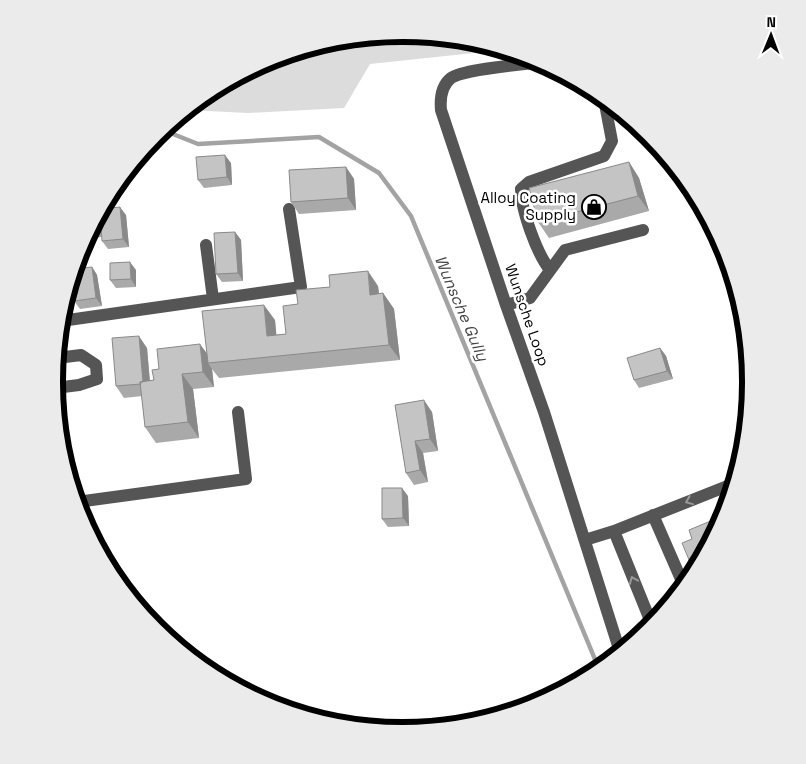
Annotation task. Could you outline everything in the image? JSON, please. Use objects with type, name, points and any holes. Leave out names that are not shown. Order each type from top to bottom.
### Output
[{"type":"street","name":"Wunsche Loop","points":[[522,64],[456,75],[445,84],[440,102],[444,122],[544,412],[618,645]]},
{"type":"street","points":[[550,270],[542,261],[521,202],[521,190],[529,182],[604,156],[612,141],[606,110]]},
{"type":"street","points":[[69,320],[301,287],[289,209]]},
{"type":"street","points":[[506,305],[530,298],[565,250],[643,230]]},
{"type":"street","points":[[206,245],[212,299]]},
{"type":"street","points":[[63,387],[79,386],[97,379],[96,365],[81,355],[64,357]]},
{"type":"street","points":[[85,501],[246,479],[238,412]]},
{"type":"street","points":[[585,540],[614,531],[725,487]]},
{"type":"street","points":[[653,515],[680,578]]},
{"type":"street","points":[[614,531],[648,616]]},
{"type":"shaded area","points":[[403,42],[447,45],[482,52],[370,64],[344,108],[248,113],[199,111],[233,88],[273,68],[337,49],[359,45]]},
{"type":"building","points":[[225,155],[227,177],[198,180],[196,157]]},
{"type":"building","points":[[629,162],[638,196],[538,222],[529,188]]},
{"type":"building","points":[[346,167],[348,198],[291,202],[289,170]]},
{"type":"building","points":[[120,207],[123,239],[102,241],[101,228],[112,208]]},
{"type":"building","points":[[235,232],[238,273],[216,274],[214,233]]},
{"type":"building","points":[[130,262],[131,279],[110,280],[110,263]]},
{"type":"building","points":[[92,267],[96,298],[74,301],[75,294],[84,268]]},
{"type":"building","points":[[368,271],[370,295],[383,293],[389,345],[208,363],[202,311],[264,305],[267,336],[286,334],[283,306],[298,304],[296,290],[330,287],[329,275]]},
{"type":"building","points":[[139,336],[143,382],[140,382],[141,384],[116,386],[112,338]]},
{"type":"building","points":[[200,344],[203,372],[182,374],[188,422],[145,427],[140,382],[154,380],[152,370],[159,369],[157,349]]},
{"type":"building","points":[[660,348],[667,371],[634,380],[627,358]]},
{"type":"building","points":[[424,400],[430,439],[415,441],[420,470],[406,473],[395,405]]},
{"type":"building","points":[[382,488],[402,488],[403,518],[382,519]]},
{"type":"building","points":[[713,520],[690,563],[682,543],[692,539],[689,530]]},
{"type":"waterway","name":"Wunsche Gully","points":[[172,134],[198,144],[319,137],[379,173],[411,216],[596,661]]},
{"type":"place","name":"Alloy Coating Supply","points":[[594,207]]}]
